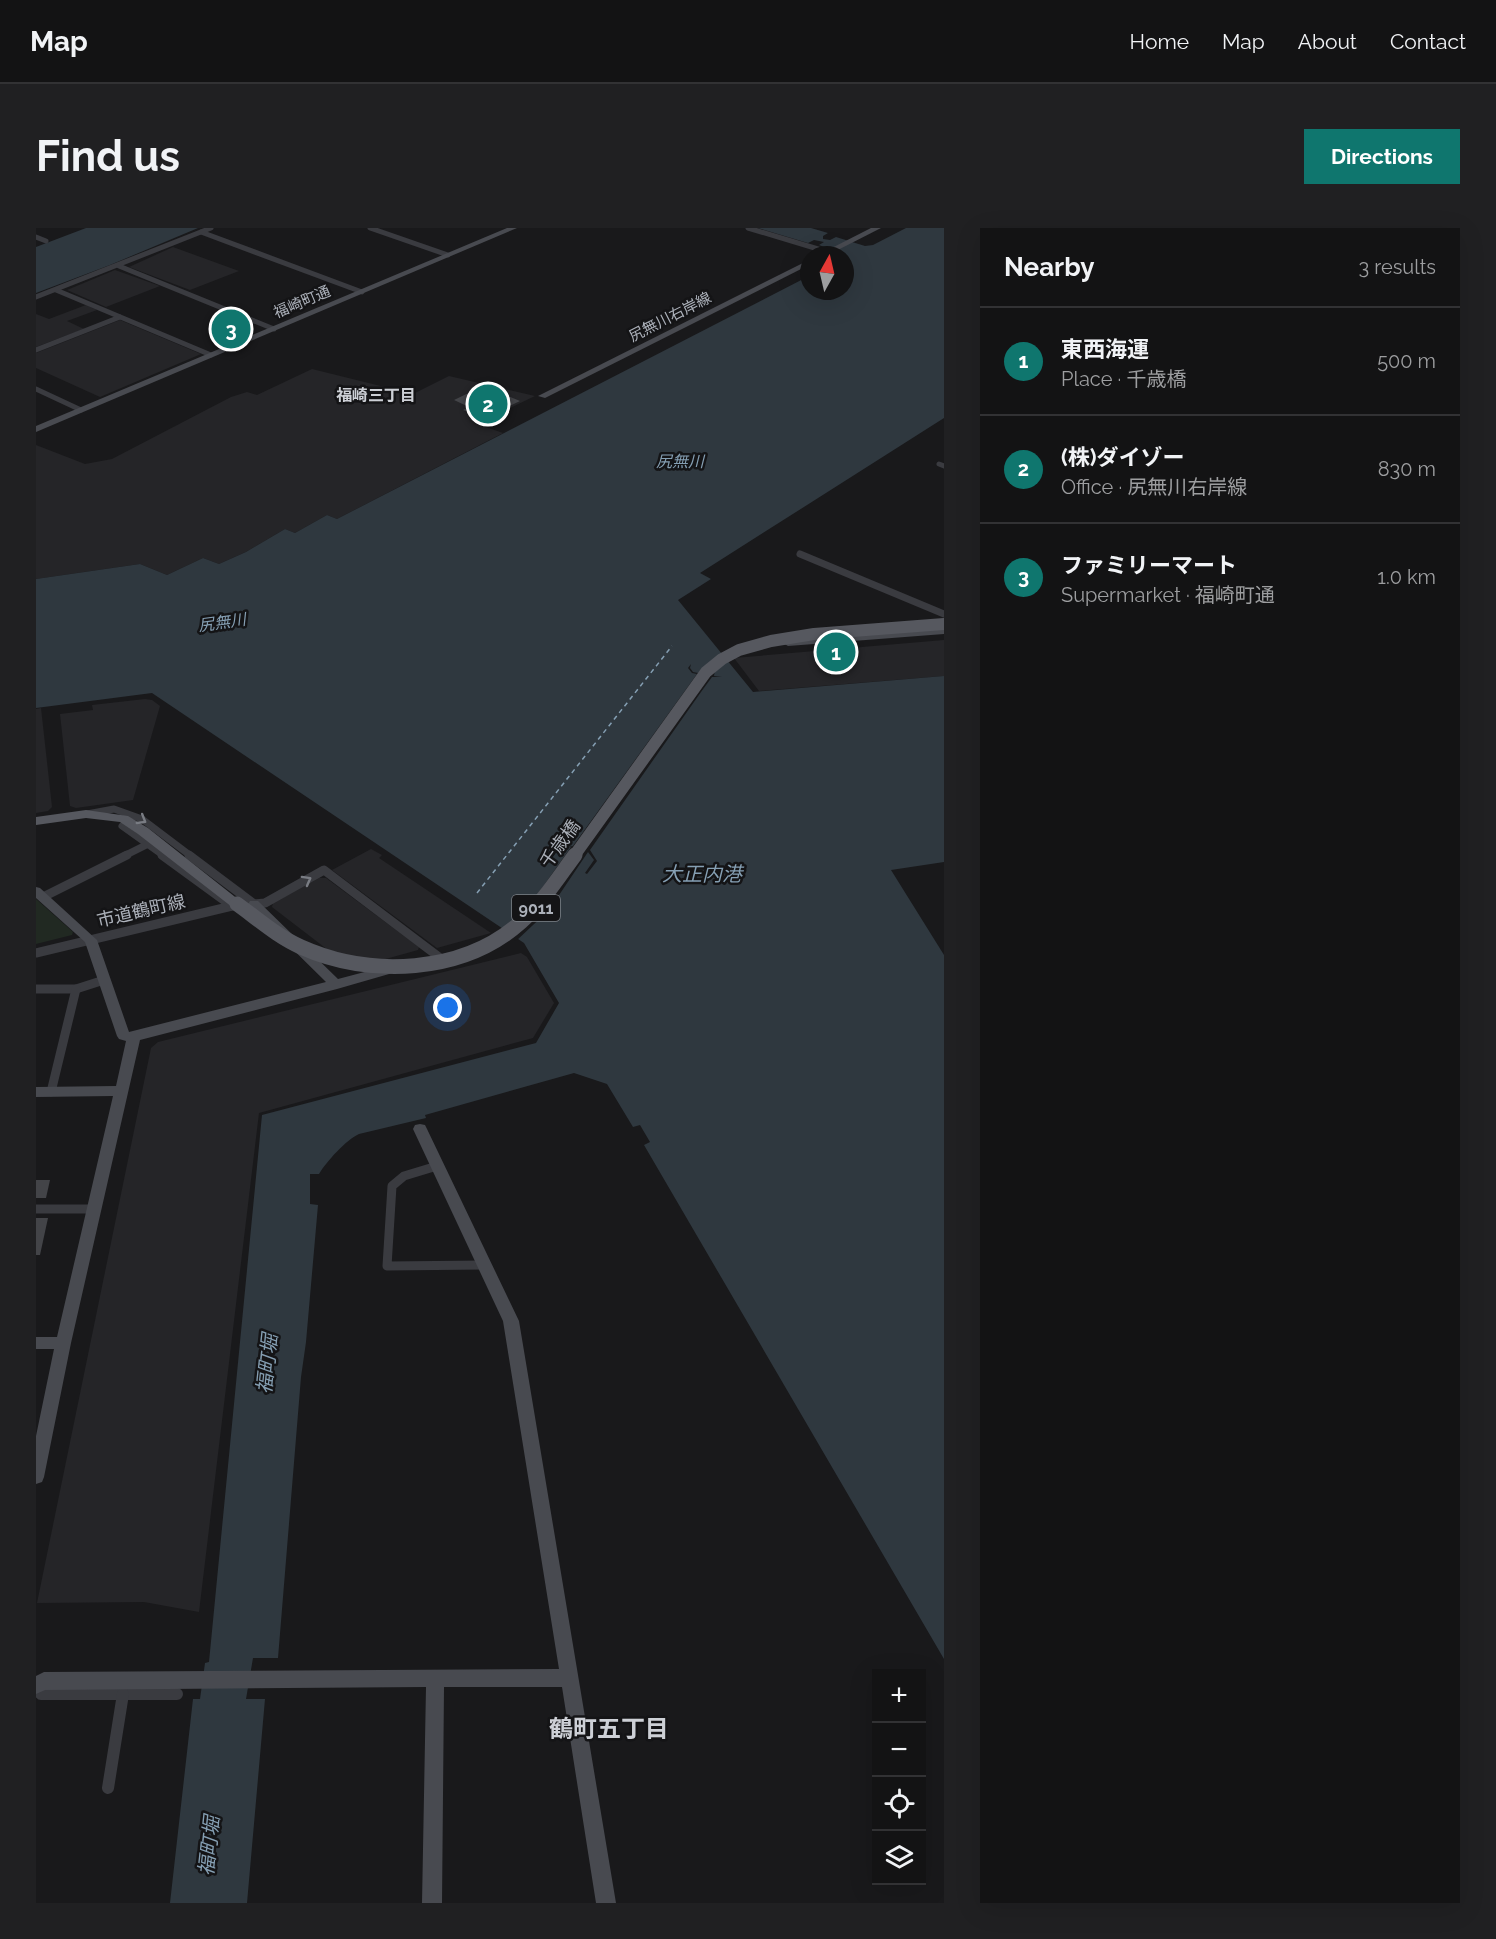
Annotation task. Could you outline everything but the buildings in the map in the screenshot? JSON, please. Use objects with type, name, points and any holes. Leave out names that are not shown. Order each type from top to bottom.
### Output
[{"type":"main road","name":"千歳橋","points":[[120,822],[143,831],[266,926],[301,947],[330,958],[364,965],[407,966],[441,961],[461,956],[499,939],[536,908],[706,672],[722,659],[750,646],[798,636],[944,624]]},
{"type":"main road","points":[[36,821],[86,814],[120,822]]},
{"type":"street","points":[[36,297],[120,266],[211,228]]},
{"type":"street","points":[[370,228],[448,255]]},
{"type":"street","name":"福崎町通","points":[[36,429],[513,228]]},
{"type":"street","points":[[748,228],[805,246]]},
{"type":"street","points":[[841,246],[877,228]]},
{"type":"street","points":[[201,232],[362,292]]},
{"type":"street","points":[[36,237],[46,241]]},
{"type":"street","points":[[120,266],[274,328]]},
{"type":"street","name":"尻無川右岸線","points":[[542,396],[800,267]]},
{"type":"street","points":[[56,290],[211,355]]},
{"type":"street","points":[[36,350],[120,317]]},
{"type":"street","points":[[36,389],[81,410]]},
{"type":"street","points":[[800,554],[944,614]]},
{"type":"street","points":[[729,647],[944,631]]},
{"type":"street","points":[[86,814],[114,809],[124,810],[142,819],[254,904],[337,985]]},
{"type":"street","points":[[120,822],[232,906]]},
{"type":"street","points":[[148,844],[39,894],[91,940],[124,1036],[134,1037],[439,957]]},
{"type":"street","name":"市道鶴町線","points":[[36,953],[232,906],[265,903],[324,870],[439,957]]},
{"type":"street","points":[[36,989],[76,989],[104,980]]},
{"type":"street","points":[[51,1092],[76,989]]},
{"type":"street","points":[[36,1477],[63,1342],[134,1037]]},
{"type":"street","points":[[36,1092],[121,1091]]},
{"type":"street","points":[[420,1129],[511,1321],[606,1903]]},
{"type":"street","points":[[437,1166],[404,1176],[392,1186],[387,1266],[484,1265]]},
{"type":"street","points":[[36,1209],[93,1209]]},
{"type":"street","points":[[36,1343],[63,1342]]},
{"type":"street","points":[[432,1903],[435,1678]]},
{"type":"street","points":[[181,1687],[44,1681],[36,1686],[41,1694],[123,1694],[274,1679],[570,1678]]},
{"type":"street","points":[[108,1788],[123,1694]]},
{"type":"shaded area","points":[[173,247],[239,271],[190,290],[129,267]]},
{"type":"shaded area","points":[[115,270],[160,286],[106,307],[67,290]]},
{"type":"shaded area","points":[[86,305],[97,310],[67,321],[84,329],[36,347],[36,314],[49,319]]},
{"type":"shaded area","points":[[120,320],[201,354],[100,397],[36,368],[36,353]]},
{"type":"shaded area","points":[[312,369],[413,394],[449,376],[535,396],[477,424],[503,433],[337,519],[327,515],[295,533],[285,529],[246,552],[219,564],[203,558],[167,575],[140,564],[36,579],[36,445],[85,464],[112,459],[231,397],[247,392],[257,395]]},
{"type":"shaded area","points":[[944,640],[944,676],[759,691],[734,658]]},
{"type":"shaded area","points":[[152,700],[160,706],[133,800],[76,808],[70,806],[60,714],[93,710],[92,705]]},
{"type":"shaded area","points":[[41,708],[52,807],[48,811],[36,813],[36,709]]},
{"type":"shaded area","points":[[371,849],[382,855],[379,858],[491,933],[437,948],[332,870]]},
{"type":"shaded area","points":[[319,878],[326,878],[419,947],[418,950],[382,960],[355,957],[328,950],[272,907],[273,903]]},
{"type":"shaded area","points":[[36,899],[73,932],[72,935],[36,944]]},
{"type":"shaded area","points":[[521,953],[527,957],[554,1003],[533,1038],[259,1113],[199,1612],[144,1602],[37,1603],[151,1048],[158,1042]]},
{"type":"water","points":[[86,228],[198,228],[36,293],[36,247]]},
{"type":"water","points":[[758,228],[811,228],[828,233],[823,236],[823,239],[830,240],[836,237],[865,246],[873,245],[906,228],[944,228],[944,418],[700,573],[711,579],[678,600],[753,692],[944,676],[944,862],[891,870],[944,955],[944,1659],[644,1145],[650,1142],[640,1125],[633,1127],[607,1084],[574,1073],[425,1115],[426,1118],[359,1134],[337,1151],[319,1174],[310,1174],[310,1204],[318,1205],[301,1377],[278,1658],[253,1658],[246,1699],[265,1699],[247,1903],[170,1903],[193,1699],[200,1699],[205,1663],[209,1662],[262,1115],[536,1043],[559,1003],[524,943],[152,693],[36,708],[36,579],[140,564],[167,575],[203,558],[219,564],[246,552],[285,529],[295,533],[327,515],[337,519],[800,281],[800,300],[854,300],[854,246],[822,246],[819,245],[824,242],[814,240],[808,243]]},
{"type":"pier","points":[[691,664],[690,668],[693,672],[698,673],[708,664],[715,670],[714,676],[722,677],[712,677],[590,850],[597,861],[587,874],[585,873],[594,860],[588,852],[549,910],[516,941],[501,931],[530,905],[571,847],[558,850],[548,863],[546,862],[556,849],[573,846],[697,674],[692,673],[688,668]]},
{"type":"ferry route","points":[[477,893],[672,646]]},
{"type":"place","name":"ファミリーマート","points":[[231,329]]},
{"type":"place","name":"(株)ダイゾー","points":[[488,404]]},
{"type":"place","name":"東西海運","points":[[836,652]]},
{"type":"district","name":"福崎三丁目","points":[[376,395]]},
{"type":"district","name":"鶴町五丁目","points":[[609,1729]]},
{"type":"water label","name":"尻無川","points":[[680,461]]},
{"type":"water label","name":"尻無川","points":[[222,622]]},
{"type":"water label","name":"大正内港","points":[[702,874]]},
{"type":"water label","name":"福町堀","points":[[267,1364]]},
{"type":"water label","name":"福町堀","points":[[209,1846]]}]
